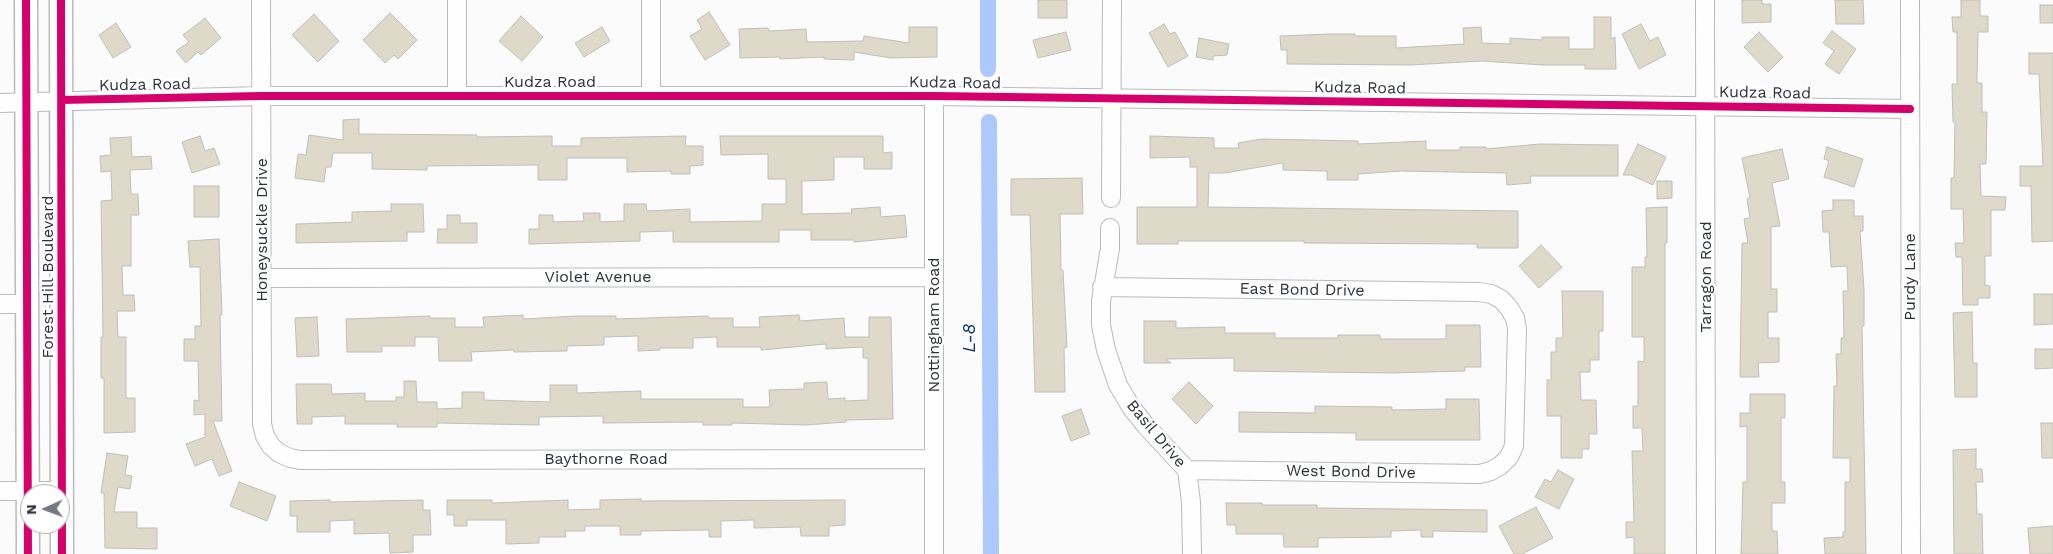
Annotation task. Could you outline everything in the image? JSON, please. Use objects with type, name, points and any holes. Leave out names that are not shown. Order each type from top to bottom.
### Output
[{"type":"main road","name":"Forest Hill Boulevard","points":[[26,0],[28,484]]},
{"type":"main road","name":"Forest Hill Boulevard","points":[[62,0],[62,484]]},
{"type":"main road","name":"Forest Hill Boulevard","points":[[28,534],[28,554]]},
{"type":"main road","name":"Forest Hill Boulevard","points":[[62,534],[62,554]]},
{"type":"street","name":"Honeysuckle Drive","points":[[261,0],[262,424],[265,436],[271,446],[279,453]]},
{"type":"street","points":[[457,0],[457,96]]},
{"type":"street","points":[[651,0],[652,95]]},
{"type":"street","points":[[1111,198],[1112,0]]},
{"type":"street","name":"Tarragon Road","points":[[1705,0],[1706,554]]},
{"type":"street","name":"Purdy Lane","points":[[1910,0],[1910,554]]},
{"type":"street","name":"Kudza Road","points":[[0,103],[261,96],[652,95],[934,96],[1910,109]]},
{"type":"street","name":"Nottingham Road","points":[[934,96],[934,554]]},
{"type":"street","name":"Basil Drive","points":[[1110,228],[1110,248],[1102,287],[1101,326],[1109,362],[1118,385],[1131,407],[1187,470],[1191,502],[1192,554]]},
{"type":"street","name":"Violet Avenue","points":[[262,278],[934,276]]},
{"type":"street","name":"East Bond Drive","points":[[1102,287],[1479,292],[1491,294],[1501,299],[1509,308],[1515,318],[1517,329],[1516,436],[1509,457]]},
{"type":"street","points":[[0,304],[27,304]]},
{"type":"street","name":"Baythorne Road","points":[[279,453],[300,460],[934,459]]},
{"type":"street","name":"West Bond Drive","points":[[1187,470],[1480,474],[1491,471],[1509,457]]},
{"type":"street","points":[[0,491],[20,491]]},
{"type":"building","points":[[1038,0],[1067,0],[1067,18],[1038,18]]},
{"type":"building","points":[[1742,0],[1762,0],[1762,4],[1771,4],[1771,22],[1742,23]]},
{"type":"building","points":[[1835,0],[1863,0],[1864,24],[1836,24]]},
{"type":"building","points":[[1961,0],[1980,0],[1980,16],[1988,16],[1988,32],[1978,32],[1977,83],[1982,83],[1982,112],[1987,112],[1986,164],[1980,164],[1981,196],[2006,197],[2005,210],[1991,210],[1991,256],[1985,256],[1985,285],[1990,286],[1990,298],[1978,298],[1978,305],[1963,305],[1962,257],[1956,257],[1955,243],[1964,243],[1963,209],[1951,209],[1951,178],[1954,178],[1955,122],[1953,122],[1952,84],[1957,84],[1957,32],[1953,32],[1952,17],[1961,17]]},
{"type":"building","points":[[2040,5],[2053,5],[2053,23],[2040,23]]},
{"type":"building","points":[[709,12],[730,45],[705,60],[690,36],[702,29],[697,20]]},
{"type":"building","points":[[390,13],[417,40],[398,59],[394,55],[385,63],[363,40]]},
{"type":"building","points":[[314,14],[339,41],[318,62],[292,35]]},
{"type":"building","points":[[521,16],[543,37],[522,61],[499,41]]},
{"type":"building","points":[[1594,17],[1611,17],[1611,39],[1615,37],[1616,69],[1585,69],[1585,65],[1543,65],[1482,61],[1410,65],[1287,64],[1287,50],[1281,50],[1280,36],[1329,34],[1396,36],[1396,48],[1464,44],[1463,28],[1481,27],[1482,43],[1510,44],[1510,38],[1542,40],[1542,37],[1569,37],[1569,49],[1594,49]]},
{"type":"building","points":[[205,18],[221,38],[201,55],[198,52],[186,63],[176,51],[189,42],[183,35]]},
{"type":"building","points":[[116,23],[131,47],[113,58],[99,35]]},
{"type":"building","points":[[1164,24],[1170,34],[1175,32],[1188,56],[1168,67],[1149,33]]},
{"type":"building","points":[[1641,24],[1650,41],[1658,37],[1666,55],[1639,69],[1622,34]]},
{"type":"building","points":[[602,27],[610,41],[584,57],[575,43]]},
{"type":"building","points":[[909,27],[937,27],[937,57],[891,58],[854,52],[854,60],[824,59],[824,57],[740,58],[739,29],[768,28],[769,31],[806,29],[807,42],[863,41],[864,36],[909,43]]},
{"type":"building","points":[[1832,31],[1856,49],[1839,74],[1825,64],[1834,51],[1823,43]]},
{"type":"building","points":[[1066,32],[1071,50],[1038,58],[1033,40]]},
{"type":"building","points":[[1759,32],[1783,57],[1768,72],[1744,47]]},
{"type":"building","points":[[1199,38],[1229,44],[1227,55],[1213,56],[1213,60],[1196,57]]},
{"type":"building","points":[[2029,53],[2053,53],[2053,241],[2032,242],[2031,186],[2020,186],[2020,166],[2043,166],[2039,74],[2029,74]]},
{"type":"building","points":[[359,119],[359,134],[477,135],[477,137],[552,136],[552,146],[581,146],[581,138],[686,136],[685,146],[703,146],[703,165],[690,166],[690,174],[671,174],[671,171],[627,172],[627,158],[567,158],[567,180],[538,180],[538,165],[427,166],[427,170],[372,169],[372,153],[333,153],[331,167],[326,167],[324,182],[295,178],[298,154],[306,155],[309,135],[343,140],[343,120]]},
{"type":"building","points":[[200,136],[205,151],[214,148],[220,164],[192,173],[182,142]]},
{"type":"building","points":[[720,136],[883,136],[883,153],[892,152],[892,169],[864,169],[864,157],[834,157],[834,180],[802,181],[802,214],[852,213],[851,209],[880,207],[881,217],[905,215],[907,237],[854,242],[854,240],[811,240],[811,230],[779,230],[779,242],[673,242],[673,231],[640,232],[640,241],[529,244],[529,229],[539,229],[539,215],[553,215],[553,222],[584,221],[583,213],[600,213],[600,222],[624,221],[624,204],[646,204],[647,211],[690,209],[690,222],[762,221],[762,204],[786,204],[786,179],[768,179],[768,154],[721,155]]},
{"type":"building","points":[[1150,136],[1214,138],[1214,148],[1239,148],[1238,143],[1262,139],[1358,141],[1358,144],[1426,141],[1426,150],[1460,150],[1460,147],[1486,147],[1486,149],[1540,144],[1618,145],[1618,176],[1530,176],[1531,183],[1507,185],[1506,173],[1400,171],[1358,174],[1358,180],[1327,180],[1327,171],[1283,170],[1283,163],[1225,173],[1209,173],[1208,207],[1518,211],[1518,248],[1477,248],[1477,244],[1304,243],[1304,241],[1178,241],[1178,244],[1137,244],[1137,207],[1197,207],[1197,167],[1190,167],[1190,157],[1150,158]]},
{"type":"building","points":[[131,137],[132,157],[151,156],[152,169],[130,170],[131,194],[138,194],[139,215],[131,215],[131,266],[122,266],[123,295],[134,295],[135,311],[117,311],[118,337],[126,337],[126,398],[135,398],[135,432],[104,433],[104,378],[101,378],[101,337],[103,337],[101,201],[112,200],[111,171],[101,172],[100,156],[111,155],[110,138]]},
{"type":"building","points":[[1638,144],[1666,157],[1653,185],[1631,175],[1623,175]]},
{"type":"building","points":[[1827,147],[1863,159],[1854,187],[1824,177],[1829,161],[1824,159]]},
{"type":"building","points":[[1782,149],[1789,179],[1772,183],[1780,226],[1771,227],[1771,289],[1777,289],[1777,312],[1768,312],[1768,338],[1779,338],[1779,362],[1758,363],[1759,377],[1740,377],[1742,243],[1748,243],[1744,219],[1750,218],[1747,199],[1750,198],[1742,158]]},
{"type":"building","points":[[1082,178],[1083,214],[1060,214],[1061,270],[1063,270],[1067,347],[1064,348],[1065,392],[1035,392],[1030,215],[1011,215],[1011,179]]},
{"type":"building","points":[[1657,181],[1672,181],[1672,198],[1657,199]]},
{"type":"building","points":[[194,186],[219,186],[219,217],[194,217]]},
{"type":"building","points":[[1833,200],[1854,200],[1854,216],[1863,216],[1863,231],[1860,231],[1864,290],[1864,326],[1862,326],[1866,554],[1825,554],[1824,538],[1843,537],[1843,532],[1845,532],[1845,482],[1850,482],[1850,458],[1833,458],[1834,386],[1837,386],[1836,354],[1841,354],[1841,338],[1844,338],[1843,291],[1848,291],[1847,266],[1831,267],[1829,232],[1823,232],[1822,211],[1833,210]]},
{"type":"building","points":[[391,204],[423,204],[424,232],[407,232],[407,241],[296,243],[296,224],[352,222],[352,212],[391,211]]},
{"type":"building","points":[[1667,207],[1667,243],[1665,243],[1665,554],[1634,554],[1634,537],[1626,538],[1626,522],[1634,522],[1632,451],[1643,451],[1642,428],[1633,428],[1633,406],[1638,406],[1638,361],[1644,362],[1644,337],[1632,337],[1632,267],[1645,267],[1645,257],[1647,257],[1646,208]]},
{"type":"building","points":[[447,215],[460,215],[460,223],[477,223],[477,243],[437,243],[438,229],[447,229]]},
{"type":"building","points":[[219,239],[222,315],[220,315],[222,421],[213,421],[232,471],[219,476],[212,459],[195,466],[186,444],[205,437],[205,414],[194,415],[194,400],[199,401],[198,361],[184,361],[184,339],[195,339],[195,326],[201,326],[200,267],[190,267],[188,241]]},
{"type":"building","points":[[1541,245],[1562,267],[1539,288],[1519,266]]},
{"type":"building","points":[[1562,291],[1603,291],[1603,331],[1599,331],[1599,360],[1590,360],[1590,372],[1580,372],[1581,400],[1596,400],[1597,434],[1589,434],[1589,449],[1582,449],[1582,458],[1561,458],[1561,416],[1547,416],[1547,380],[1551,380],[1551,352],[1556,352],[1556,338],[1563,338]]},
{"type":"building","points":[[2034,294],[2053,294],[2053,324],[2034,325]]},
{"type":"building","points":[[1972,312],[1973,363],[1977,363],[1977,397],[1955,397],[1953,313]]},
{"type":"building","points":[[523,315],[523,319],[577,316],[616,316],[616,319],[708,316],[708,318],[733,318],[733,327],[760,327],[759,317],[799,315],[800,321],[844,318],[845,337],[869,337],[869,317],[891,317],[893,419],[846,420],[846,422],[806,425],[732,423],[732,425],[703,425],[703,422],[603,423],[603,416],[539,417],[539,425],[437,423],[437,427],[397,427],[397,424],[345,424],[345,416],[312,417],[312,424],[297,424],[296,384],[331,384],[332,394],[365,393],[365,401],[396,401],[396,397],[404,397],[404,381],[416,381],[417,402],[437,402],[437,409],[462,408],[462,392],[484,392],[484,400],[550,402],[550,385],[577,385],[577,393],[641,391],[641,399],[743,399],[743,407],[770,407],[769,390],[804,389],[804,383],[827,382],[828,399],[845,398],[845,401],[868,400],[868,358],[863,358],[863,347],[826,349],[826,344],[761,350],[761,347],[717,347],[717,337],[693,338],[693,348],[660,348],[660,350],[638,351],[638,336],[604,337],[604,345],[567,346],[567,351],[514,352],[514,350],[471,352],[472,361],[439,361],[438,337],[415,337],[415,346],[382,346],[382,352],[347,352],[346,319],[430,316],[430,318],[455,318],[455,327],[484,327],[483,317]]},
{"type":"building","points":[[317,317],[319,356],[297,357],[295,318]]},
{"type":"building","points":[[1144,321],[1176,321],[1176,328],[1225,327],[1225,333],[1275,333],[1275,338],[1338,338],[1338,335],[1380,335],[1380,339],[1446,339],[1446,325],[1480,325],[1481,367],[1465,367],[1465,371],[1391,373],[1234,371],[1234,358],[1166,359],[1171,363],[1144,363]]},
{"type":"building","points":[[2035,349],[2053,349],[2053,368],[2035,369]]},
{"type":"building","points":[[1189,382],[1213,406],[1196,424],[1172,399]]},
{"type":"building","points":[[1750,394],[1785,394],[1785,418],[1781,418],[1781,482],[1785,482],[1785,503],[1772,503],[1772,531],[1777,531],[1778,554],[1741,554],[1743,482],[1747,482],[1747,426],[1740,427],[1740,413],[1750,413]]},
{"type":"building","points":[[1446,399],[1479,399],[1480,440],[1356,440],[1356,433],[1239,432],[1239,412],[1315,413],[1315,406],[1392,407],[1392,410],[1446,409]]},
{"type":"building","points":[[1081,409],[1090,434],[1071,441],[1062,416]]},
{"type":"building","points":[[2041,423],[2053,423],[2053,458],[2042,458]]},
{"type":"building","points":[[1976,449],[1976,469],[1982,469],[1983,482],[1976,482],[1977,514],[1982,514],[1983,554],[1954,554],[1953,450]]},
{"type":"building","points":[[107,453],[128,456],[125,475],[132,476],[130,489],[118,487],[114,512],[137,512],[137,528],[157,528],[157,549],[105,548],[104,493],[101,493]]},
{"type":"building","points":[[1558,470],[1574,479],[1559,509],[1535,497],[1545,479],[1551,482]]},
{"type":"building","points":[[239,482],[276,496],[267,521],[230,506]]},
{"type":"building","points":[[641,499],[641,501],[845,500],[845,525],[829,526],[829,536],[801,536],[800,527],[754,528],[754,520],[721,521],[721,537],[709,537],[709,530],[641,531],[641,535],[620,535],[620,526],[585,526],[585,531],[565,531],[566,537],[539,537],[539,543],[506,544],[506,520],[467,520],[467,526],[454,526],[454,515],[447,515],[447,500],[492,500],[492,503],[568,500],[568,510],[600,509],[600,500]]},
{"type":"building","points":[[330,500],[330,502],[423,500],[423,510],[430,510],[431,535],[413,535],[413,552],[390,553],[389,533],[354,534],[354,520],[330,521],[330,532],[297,532],[297,516],[290,516],[290,501]]},
{"type":"building","points":[[1226,503],[1317,505],[1317,508],[1487,510],[1487,532],[1433,531],[1433,537],[1421,537],[1421,530],[1391,531],[1391,537],[1318,538],[1318,547],[1284,547],[1283,534],[1236,534],[1236,525],[1227,525]]},
{"type":"building","points":[[1536,507],[1553,538],[1522,554],[1514,554],[1499,526]]},
{"type":"building","points":[[2053,526],[2053,554],[2030,554],[2028,528]]},
{"type":"waterway","name":"L-8","points":[[988,0],[988,69]]},
{"type":"waterway","name":"L-8","points":[[989,122],[991,554]]},
{"type":"cycle path","points":[[26,0],[28,554]]},
{"type":"cycle path","points":[[61,0],[62,554]]},
{"type":"cycle path","points":[[61,100],[261,96],[934,96],[1910,109]]}]
